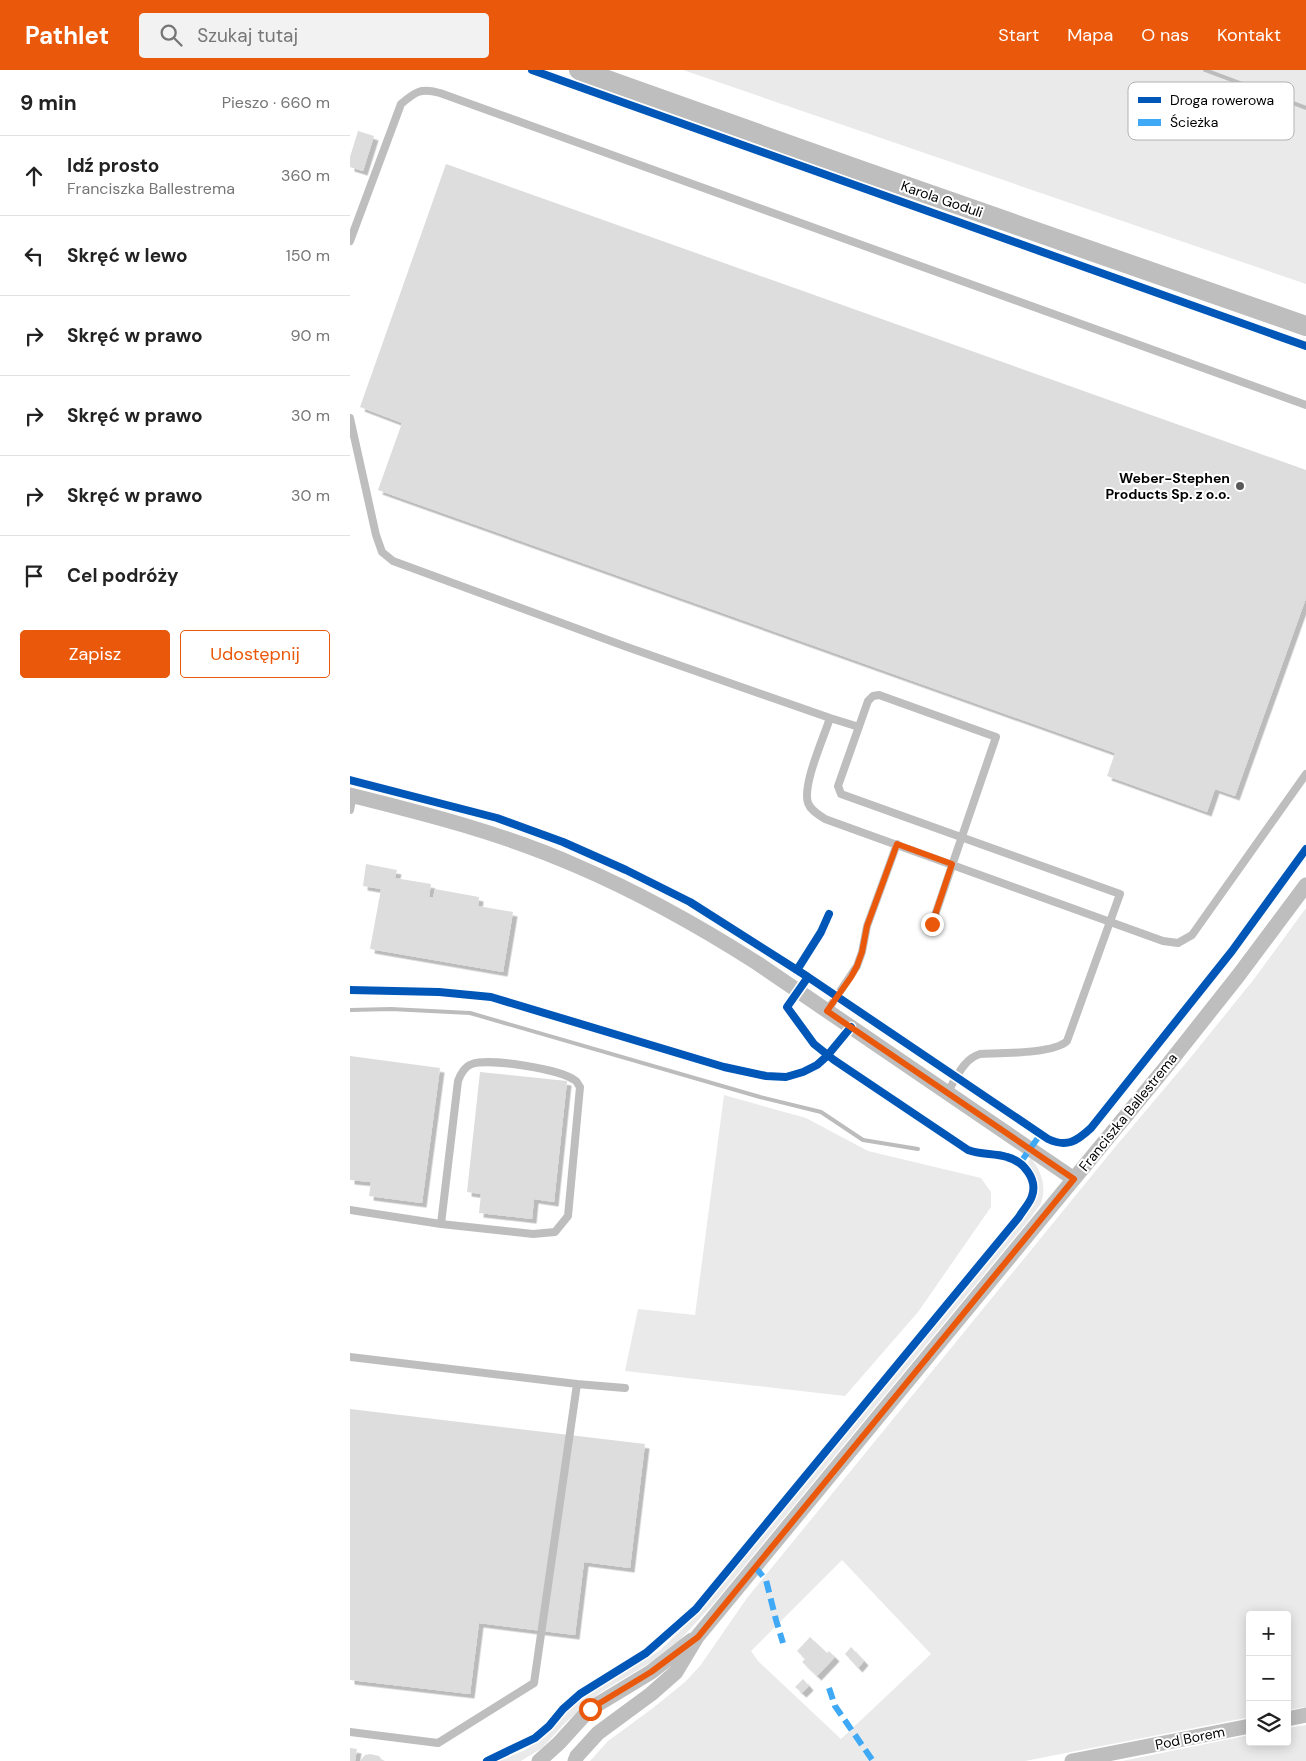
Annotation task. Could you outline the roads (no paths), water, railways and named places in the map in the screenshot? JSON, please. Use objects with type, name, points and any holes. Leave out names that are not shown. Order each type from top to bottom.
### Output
[{"type":"street","name":"Karola Goduli","points":[[579,70],[1306,326]]},
{"type":"street","points":[[351,800],[492,834],[576,865],[654,902],[719,939],[1074,1179]]},
{"type":"street","name":"Franciszka Ballestrema","points":[[575,1761],[577,1756],[598,1733],[676,1672],[698,1637],[1074,1179],[1238,976],[1306,885]]},
{"type":"street","name":"Franciszka Ballestrema","points":[[539,1761],[559,1743],[590,1709],[651,1672],[698,1637]]},
{"type":"street","points":[[1291,1718],[1306,1716]]},
{"type":"street","name":"Pod Borem","points":[[1072,1761],[1246,1727]]},
{"type":"lane","points":[[350,242],[401,104],[412,94],[425,89],[1306,405]]},
{"type":"lane","points":[[350,418],[376,535],[382,552],[393,561],[627,647],[859,727]]},
{"type":"lane","points":[[932,924],[952,864],[962,837],[996,737],[879,695],[873,696],[868,701],[838,786],[841,794],[962,837],[1120,894],[1069,1037],[1063,1045],[1051,1050],[980,1054],[974,1056],[965,1064],[947,1093]]},
{"type":"lane","points":[[830,718],[806,794],[808,804],[825,819],[1162,941],[1178,943],[1192,935],[1306,774]]},
{"type":"lane","points":[[827,1011],[857,966],[867,926],[897,844]]},
{"type":"lane","points":[[350,990],[439,992],[491,997],[724,1067],[766,1076],[786,1077],[803,1072],[817,1064],[827,1056],[851,1027]]},
{"type":"lane","points":[[350,1210],[441,1224],[533,1234],[555,1232],[568,1216],[580,1087],[577,1081],[554,1071],[523,1065],[488,1062],[471,1064],[461,1073],[458,1081],[441,1224]]},
{"type":"lane","points":[[350,1357],[576,1384],[625,1388]]},
{"type":"lane","points":[[350,1732],[438,1743],[534,1683],[576,1384]]},
{"type":"waterway","points":[[1205,70],[1237,82]]},
{"type":"waterway","points":[[1294,103],[1306,108]]},
{"type":"waterway","points":[[350,1010],[391,1009],[470,1013],[760,1097],[821,1112],[863,1140],[918,1149]]},
{"type":"place","name":"Weber-Stephen Products Sp. z o.o.","points":[[1240,486]]}]
